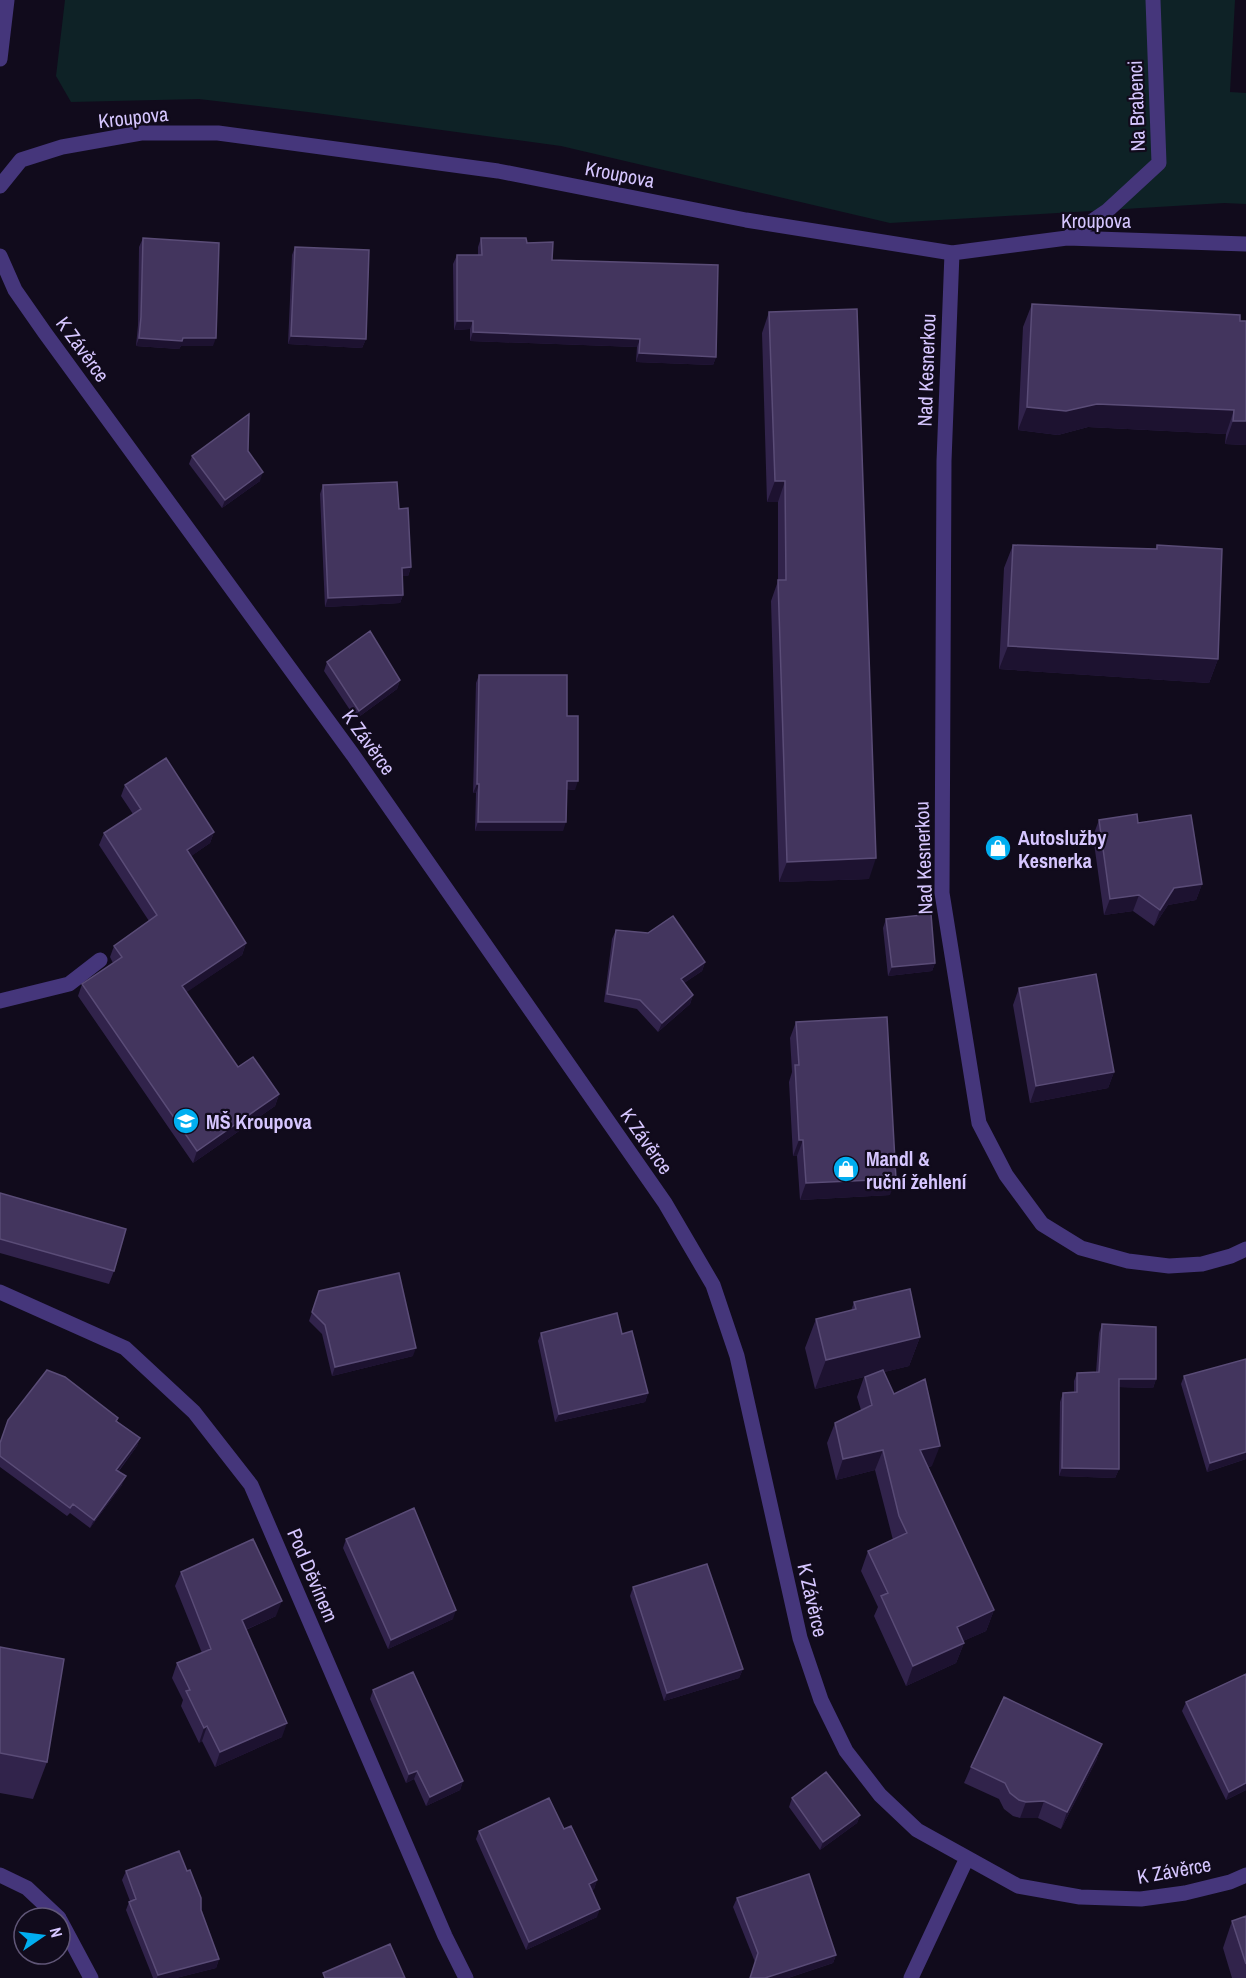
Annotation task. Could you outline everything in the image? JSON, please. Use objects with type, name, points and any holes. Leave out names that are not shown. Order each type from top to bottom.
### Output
[{"type":"street","points":[[0,59],[7,0]]},
{"type":"street","name":"Na Brabenci","points":[[1067,238],[1107,211],[1159,163],[1153,0]]},
{"type":"street","name":"Kroupova","points":[[0,186],[21,160],[62,147],[141,133],[218,133],[498,171],[746,220],[952,253],[1067,238],[1246,244]]},
{"type":"street","name":"Nad Kesnerkou","points":[[952,253],[944,461],[942,893],[979,1123],[1006,1175],[1042,1224],[1081,1248],[1128,1261],[1169,1266],[1202,1264],[1246,1249]]},
{"type":"street","name":"K Závěrce","points":[[0,256],[15,290],[45,333],[353,755],[665,1203],[713,1285],[738,1356],[800,1638],[821,1700],[846,1751],[880,1795],[917,1830],[1018,1886],[1080,1897],[1141,1899],[1185,1893],[1230,1882],[1246,1875]]},
{"type":"street","points":[[0,1001],[69,984],[100,960]]},
{"type":"street","name":"Pod Děvínem","points":[[0,1292],[124,1348],[195,1413],[251,1485],[444,1936],[466,1978]]},
{"type":"street","points":[[911,1978],[967,1858]]},
{"type":"street","points":[[0,1875],[27,1888],[46,1906]]},
{"type":"street","points":[[72,1943],[91,1978]]},
{"type":"green space","points":[[65,0],[1235,0],[1230,92],[1246,93],[1246,204],[1224,203],[890,223],[561,146],[199,99],[71,102],[56,76]]},
{"type":"building","points":[[143,238],[219,243],[216,338],[183,338],[182,341],[139,338]]},
{"type":"building","points":[[481,238],[526,238],[527,243],[553,242],[552,260],[718,265],[716,357],[639,353],[640,339],[473,332],[473,321],[457,321],[457,255],[482,255]]},
{"type":"building","points":[[295,247],[369,250],[366,339],[291,336]]},
{"type":"building","points":[[1032,304],[1240,315],[1240,321],[1246,321],[1246,421],[1233,421],[1234,410],[1097,404],[1066,411],[1027,407]]},
{"type":"building","points":[[857,309],[876,858],[787,862],[778,580],[786,580],[785,481],[775,481],[769,312]]},
{"type":"building","points":[[249,414],[248,451],[263,472],[225,500],[192,456]]},
{"type":"building","points":[[397,482],[399,509],[408,508],[411,567],[402,568],[403,595],[328,598],[323,485]]},
{"type":"building","points":[[1013,545],[1157,549],[1157,545],[1222,549],[1218,659],[1008,646]]},
{"type":"building","points":[[370,631],[400,680],[359,711],[327,662]]},
{"type":"building","points":[[479,675],[567,675],[567,716],[578,716],[578,781],[567,781],[566,822],[478,822]]},
{"type":"building","points":[[166,758],[214,832],[187,850],[246,943],[182,986],[238,1067],[253,1057],[279,1094],[197,1151],[82,984],[122,957],[114,946],[157,915],[104,833],[141,809],[125,785]]},
{"type":"building","points":[[1137,814],[1138,823],[1191,815],[1202,884],[1174,888],[1160,910],[1139,895],[1110,899],[1099,820]]},
{"type":"building","points":[[931,914],[935,963],[892,967],[886,919]]},
{"type":"building","points":[[673,916],[705,962],[681,979],[693,995],[662,1023],[640,1000],[607,994],[616,930],[648,933]]},
{"type":"building","points":[[1096,974],[1114,1072],[1036,1086],[1019,988]]},
{"type":"building","points":[[887,1017],[896,1179],[806,1183],[803,1140],[799,1140],[795,1065],[799,1065],[796,1022]]},
{"type":"building","points":[[0,1193],[126,1229],[114,1271],[0,1239]]},
{"type":"building","points":[[399,1273],[416,1348],[335,1367],[325,1325],[312,1312],[319,1291]]},
{"type":"building","points":[[910,1289],[920,1337],[826,1360],[816,1319],[856,1309],[854,1302]]},
{"type":"building","points":[[617,1313],[622,1334],[632,1331],[648,1393],[559,1414],[541,1333]]},
{"type":"building","points":[[1102,1324],[1156,1327],[1156,1379],[1119,1379],[1119,1469],[1062,1468],[1063,1393],[1077,1392],[1077,1373],[1099,1372]]},
{"type":"building","points":[[1246,1359],[1246,1452],[1210,1463],[1184,1376]]},
{"type":"building","points":[[47,1370],[65,1377],[118,1418],[116,1421],[140,1438],[116,1470],[126,1476],[94,1520],[73,1504],[70,1508],[0,1456],[0,1443],[8,1420]]},
{"type":"building","points":[[883,1370],[894,1394],[925,1379],[940,1446],[920,1450],[994,1610],[957,1627],[964,1643],[913,1666],[881,1596],[888,1593],[868,1551],[907,1533],[899,1516],[883,1450],[843,1459],[835,1423],[872,1405],[865,1377]]},
{"type":"building","points":[[414,1508],[456,1610],[391,1640],[346,1539]]},
{"type":"building","points":[[253,1539],[282,1601],[242,1620],[287,1723],[220,1752],[207,1726],[204,1728],[186,1691],[190,1690],[177,1663],[211,1649],[181,1572]]},
{"type":"building","points":[[707,1564],[743,1669],[667,1693],[633,1587]]},
{"type":"building","points":[[0,1647],[64,1659],[47,1762],[0,1753]]},
{"type":"building","points":[[413,1672],[463,1781],[430,1797],[417,1771],[409,1774],[373,1690]]},
{"type":"building","points":[[1246,1674],[1246,1783],[1229,1792],[1186,1702]]},
{"type":"building","points":[[1004,1697],[1102,1744],[1067,1812],[1044,1801],[1019,1800],[1010,1793],[1005,1783],[971,1767]]},
{"type":"building","points":[[826,1772],[860,1815],[823,1842],[792,1798]]},
{"type":"building","points":[[549,1798],[564,1829],[571,1826],[597,1880],[589,1884],[600,1909],[529,1942],[479,1831]]},
{"type":"building","points":[[179,1851],[187,1871],[190,1870],[201,1898],[201,1910],[219,1959],[158,1975],[129,1902],[136,1899],[126,1871]]},
{"type":"building","points":[[809,1874],[836,1955],[765,1978],[750,1978],[758,1953],[737,1898]]},
{"type":"building","points":[[1246,1916],[1246,1964],[1232,1921]]},
{"type":"building","points":[[390,1944],[405,1978],[325,1978],[323,1973]]},
{"type":"place","name":"Autoslužby Kesnerka","points":[[998,848]]},
{"type":"place","name":"MŠ Kroupova","points":[[186,1121]]},
{"type":"place","name":"Mandl & ruční žehlení","points":[[846,1169]]}]
